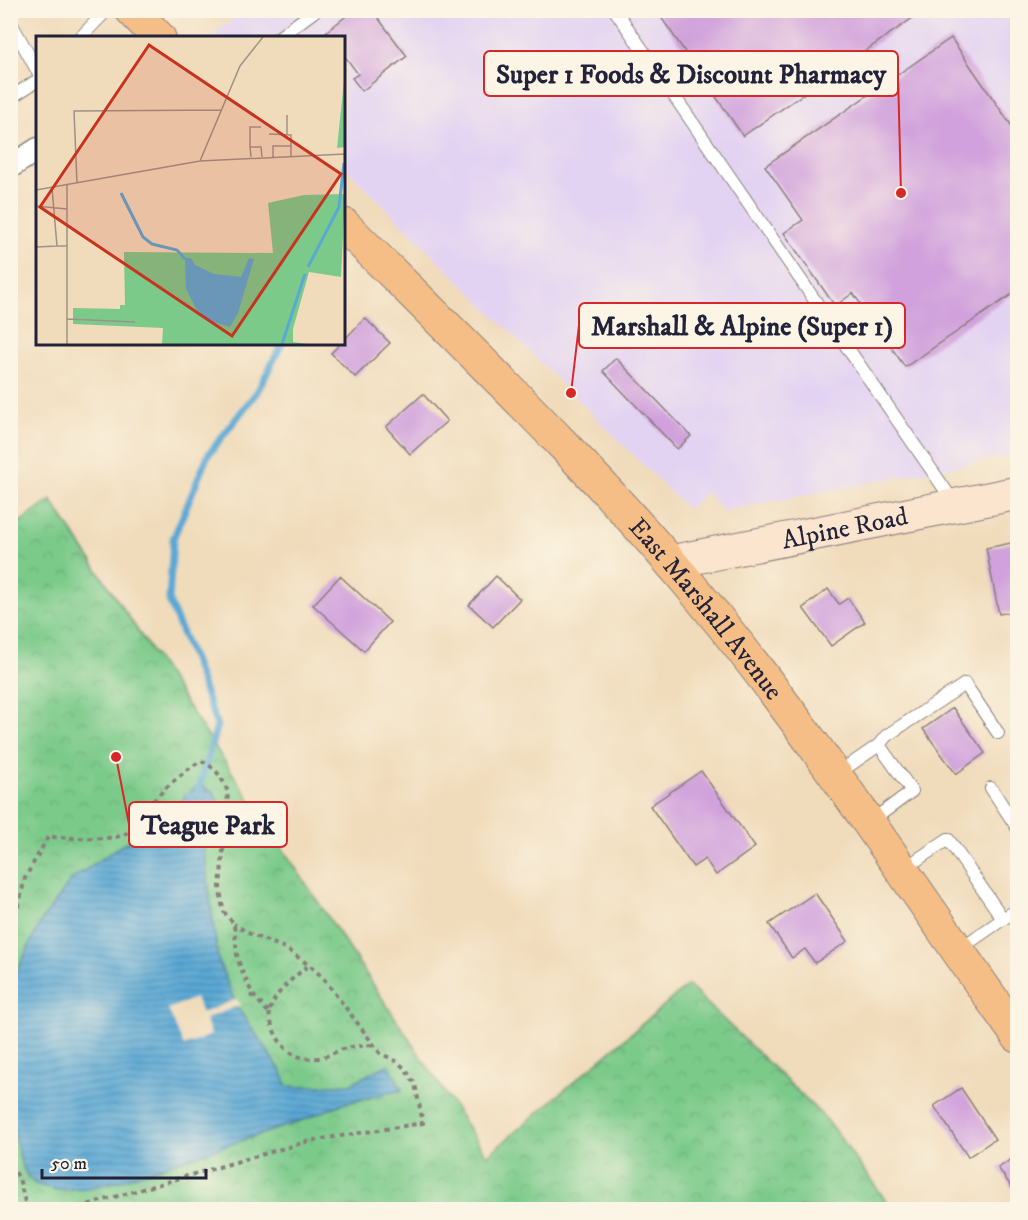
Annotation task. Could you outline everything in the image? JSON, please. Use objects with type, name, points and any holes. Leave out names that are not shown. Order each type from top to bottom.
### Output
[{"type":"main road","points":[[132,10],[157,36]]},
{"type":"main road","name":"East Marshall Avenue","points":[[345,226],[616,500],[670,562],[755,666],[836,775],[1017,1036]]},
{"type":"main road","name":"Alpine Road","points":[[670,562],[1017,493]]},
{"type":"street","points":[[10,167],[36,150]]},
{"type":"lane","points":[[82,36],[107,10]]},
{"type":"lane","points":[[281,36],[316,10]]},
{"type":"lane","points":[[615,10],[956,505]]},
{"type":"lane","points":[[10,21],[36,68]]},
{"type":"lane","points":[[10,98],[36,81]]},
{"type":"lane","points":[[836,775],[879,745],[886,736],[965,684],[998,733]]},
{"type":"lane","points":[[868,823],[912,791],[879,745]]},
{"type":"lane","points":[[991,788],[1017,829]]},
{"type":"lane","points":[[901,870],[948,839],[1004,919]]},
{"type":"lane","points":[[958,950],[1017,909]]},
{"type":"path","points":[[10,942],[25,878],[48,837],[122,836],[131,830],[149,805],[201,761],[210,765],[219,774],[228,792],[220,887],[224,912],[234,924],[250,934],[285,948],[324,979],[380,1053],[398,1062],[406,1070],[415,1084],[423,1123],[309,1141],[73,1209],[26,1206],[14,1209]]},
{"type":"path","points":[[234,924],[237,955],[251,996],[269,1013]]},
{"type":"path","points":[[309,965],[289,981],[271,1003],[269,1013],[271,1025],[280,1043],[287,1050],[307,1059],[317,1059],[353,1047],[373,1045]]},
{"type":"path","points":[[10,1165],[19,1178],[26,1206]]},
{"type":"shaded area","points":[[246,10],[1017,11],[1017,454],[723,511],[706,492],[687,509],[345,167],[345,36],[212,35]]},
{"type":"green space","points":[[51,500],[487,1156],[688,985],[827,1120],[892,1209],[11,1209],[10,529]]},
{"type":"water","points":[[200,784],[215,794],[222,812],[208,835],[204,850],[218,959],[237,1007],[282,1072],[287,1086],[350,1084],[389,1064],[402,1090],[342,1104],[298,1122],[119,1181],[89,1188],[57,1190],[35,1184],[21,1164],[11,1120],[10,986],[40,923],[72,879],[119,847],[174,815],[185,795]]},
{"type":"pier","points":[[195,998],[202,1013],[237,999],[240,1005],[205,1019],[211,1035],[184,1046],[168,1009]]},
{"type":"building","points":[[354,10],[372,10],[407,56],[362,91],[352,78],[358,74],[345,56],[345,36],[329,36],[326,32]]},
{"type":"building","points":[[656,10],[909,10],[914,17],[743,136]]},
{"type":"building","points":[[951,38],[1018,135],[1018,290],[905,367],[853,293],[835,306],[784,233],[803,220],[765,166]]},
{"type":"building","points":[[365,318],[390,343],[355,377],[331,353],[339,345],[345,345],[345,339]]},
{"type":"building","points":[[616,358],[691,436],[677,449],[603,371]]},
{"type":"building","points":[[423,394],[447,421],[410,454],[386,427]]},
{"type":"building","points":[[1016,542],[1018,611],[999,614],[986,548]]},
{"type":"building","points":[[340,576],[390,622],[364,651],[313,605]]},
{"type":"building","points":[[496,576],[520,599],[493,627],[469,605]]},
{"type":"building","points":[[828,589],[839,604],[848,598],[865,622],[831,646],[803,608]]},
{"type":"building","points":[[953,708],[985,753],[956,774],[923,729]]},
{"type":"building","points":[[701,771],[755,847],[716,875],[705,859],[693,867],[650,806]]},
{"type":"building","points":[[815,893],[848,941],[815,963],[805,949],[792,958],[769,924]]},
{"type":"building","points":[[961,1088],[995,1139],[968,1157],[934,1106]]},
{"type":"building","points":[[1018,1155],[1018,1196],[998,1168]]},
{"type":"waterway","points":[[198,791],[217,726],[169,601],[173,539],[208,455],[257,392],[281,345]]},
{"type":"place","name":"Super 1 Foods & Discount Pharmacy","points":[[901,193]]},
{"type":"place","name":"Marshall & Alpine (Super 1)","points":[[571,393]]},
{"type":"place","name":"Teague Park","points":[[116,757]]}]
